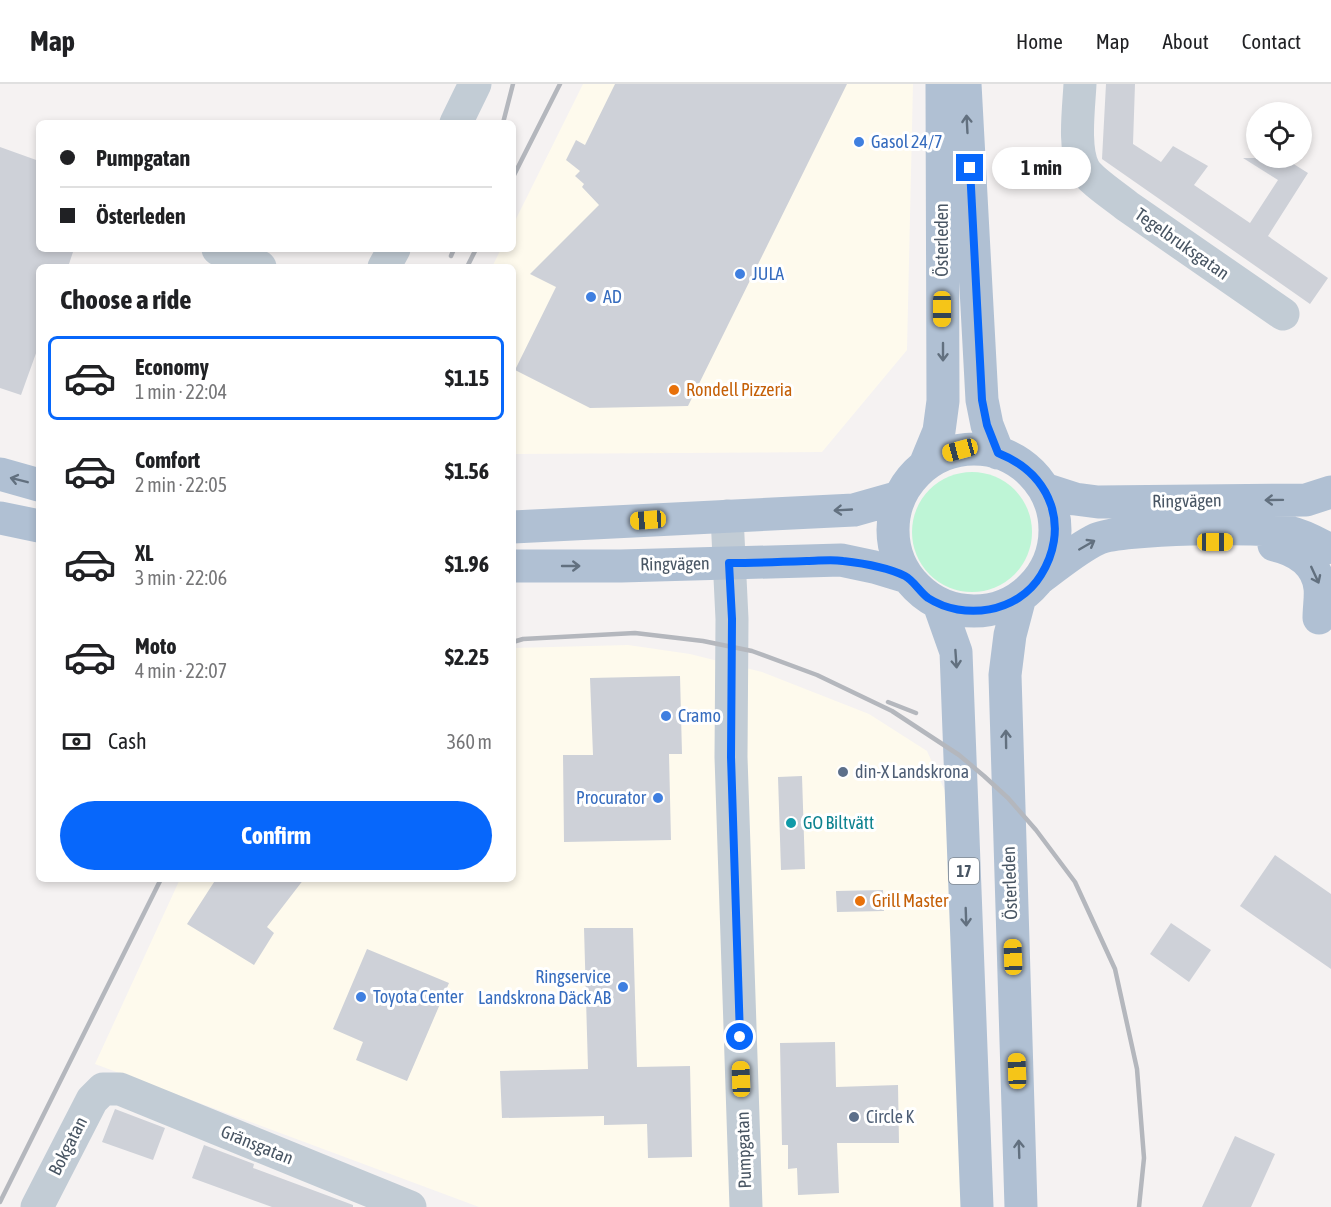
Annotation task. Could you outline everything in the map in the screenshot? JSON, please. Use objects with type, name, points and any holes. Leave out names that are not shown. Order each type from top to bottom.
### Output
[{"type":"main road","name":"Österleden","points":[[925,465],[939,431],[943,401],[942,84]]},
{"type":"main road","name":"Österleden","points":[[964,84],[982,400],[987,425],[998,453]]},
{"type":"main road","points":[[973,449],[998,453],[1024,467],[1044,489],[1053,511],[1055,534],[1051,556],[1030,588],[1005,605],[972,612],[939,604],[916,588],[897,558],[893,537],[894,517],[900,496],[910,479],[925,465],[948,453],[973,449]]},
{"type":"main road","points":[[0,474],[36,484]]},
{"type":"main road","name":"Ringvägen","points":[[1044,489],[1075,499],[1098,502],[1306,500],[1331,492]]},
{"type":"main road","points":[[516,527],[854,510],[900,496]]},
{"type":"main road","points":[[1329,553],[1324,539],[1325,519],[1331,504]]},
{"type":"main road","points":[[0,518],[36,525]]},
{"type":"main road","name":"Ringvägen","points":[[1030,588],[1077,551],[1099,538],[1145,532],[1260,529],[1287,531],[1307,537],[1329,553]]},
{"type":"main road","name":"Ringvägen","points":[[1145,532],[1178,542],[1258,542],[1288,549],[1302,556],[1315,570],[1320,588],[1319,618]]},
{"type":"main road","name":"Ringvägen","points":[[516,566],[841,560],[907,577]]},
{"type":"main road","name":"Österleden","points":[[1021,1207],[1005,675],[1010,635],[1030,588]]},
{"type":"main road","name":"17","points":[[939,604],[956,652],[977,1207]]},
{"type":"street","points":[[457,120],[475,84]]},
{"type":"street","name":"Tegelbruksgatan","points":[[1080,84],[1079,149],[1084,169],[1103,188],[1127,206],[1283,315]]},
{"type":"street","points":[[225,252],[253,264]]},
{"type":"street","name":"Pumpgatan","points":[[727,516],[732,619],[731,757],[746,1207]]},
{"type":"street","name":"Gränsgatan","points":[[103,1089],[120,1089],[370,1200],[410,1207]]},
{"type":"street","name":"Bokgatan","points":[[37,1207],[92,1100],[103,1089]]},
{"type":"shaded area","points":[[583,84],[913,84],[907,350],[822,452],[516,454],[516,264],[494,264],[500,252],[516,252],[516,219]]},
{"type":"shaded area","points":[[628,645],[690,654],[762,672],[869,714],[927,751],[945,791],[962,1207],[479,1207],[95,1064],[179,882],[516,882],[516,648]]},
{"type":"green space","points":[[972,472],[995,477],[1014,490],[1027,509],[1032,532],[1027,555],[1014,574],[995,587],[972,592],[949,587],[930,574],[917,555],[912,532],[917,509],[930,490],[949,477]]},
{"type":"building","points":[[615,84],[847,84],[688,406],[590,408],[516,371],[556,287],[530,274],[599,205],[582,187],[584,184],[575,176],[580,171],[566,160],[576,140],[585,145]]},
{"type":"building","points":[[1106,84],[1135,84],[1133,144],[1161,162],[1173,146],[1208,166],[1194,185],[1250,223],[1278,180],[1259,168],[1300,168],[1308,173],[1268,236],[1328,278],[1310,304],[1102,159]]},
{"type":"building","points":[[0,147],[36,160],[36,252],[73,252],[69,264],[36,264],[36,353],[21,395],[0,388]]},
{"type":"building","points":[[680,676],[682,754],[669,754],[671,840],[564,842],[563,755],[593,755],[590,678]]},
{"type":"building","name":"GO Biltvätt","points":[[802,776],[805,869],[781,870],[778,777]]},
{"type":"building","points":[[1275,855],[1331,894],[1331,969],[1240,906]]},
{"type":"building","points":[[214,882],[302,882],[267,927],[274,933],[254,965],[187,924]]},
{"type":"building","name":"Grill Master","points":[[883,890],[884,911],[837,912],[836,891]]},
{"type":"building","points":[[1171,923],[1211,950],[1189,982],[1150,954]]},
{"type":"building","points":[[584,928],[633,928],[637,1067],[690,1066],[692,1157],[648,1158],[647,1124],[604,1125],[604,1116],[502,1118],[500,1071],[588,1069]]},
{"type":"building","points":[[367,949],[449,983],[407,1081],[356,1060],[363,1042],[333,1029]]},
{"type":"building","points":[[835,1042],[836,1087],[898,1085],[899,1143],[837,1143],[839,1193],[798,1195],[797,1168],[788,1169],[788,1145],[782,1145],[780,1043]]},
{"type":"building","points":[[115,1109],[165,1128],[153,1160],[102,1142]]},
{"type":"building","points":[[1235,1136],[1275,1154],[1251,1207],[1202,1207]]},
{"type":"building","points":[[204,1145],[254,1164],[253,1168],[353,1205],[353,1207],[272,1207],[192,1178]]},
{"type":"railway","points":[[504,120],[513,84]]},
{"type":"railway","points":[[516,171],[560,84]]},
{"type":"railway","points":[[451,256],[453,252]]},
{"type":"railway","points":[[468,264],[474,252]]},
{"type":"railway","points":[[516,641],[635,633],[703,641],[752,651],[817,675],[892,711],[959,755],[984,776],[1008,798],[1036,830],[1075,882],[1115,969],[1137,1069],[1144,1158],[1139,1207]]},
{"type":"railway","points":[[888,702],[916,713]]},
{"type":"railway","points":[[0,1202],[160,882]]},
{"type":"place","name":"Gasol 24/7","points":[[859,142]]},
{"type":"place","name":"JULA","points":[[740,274]]},
{"type":"place","name":"AD","points":[[591,297]]},
{"type":"place","name":"Rondell Pizzeria","points":[[674,390]]},
{"type":"place","name":"Cramo","points":[[666,716]]},
{"type":"place","name":"din-X Landskrona","points":[[843,772]]},
{"type":"place","name":"Procurator","points":[[658,798]]},
{"type":"place","name":"GO Biltvätt","points":[[791,823]]},
{"type":"place","name":"Grill Master","points":[[860,901]]},
{"type":"place","name":"Ringservice Landskrona Däck AB","points":[[623,987]]},
{"type":"place","name":"Toyota Center","points":[[361,997]]},
{"type":"place","name":"Circle K","points":[[854,1117]]},
{"type":"route","points":[[740,1037],[731,757],[732,619],[729,563],[841,560],[907,577],[916,588],[939,604],[972,612],[989,610],[1020,597],[1039,579],[1051,556],[1055,534],[1053,511],[1044,489],[1029,470],[998,453],[987,425],[982,400],[970,168]]}]
